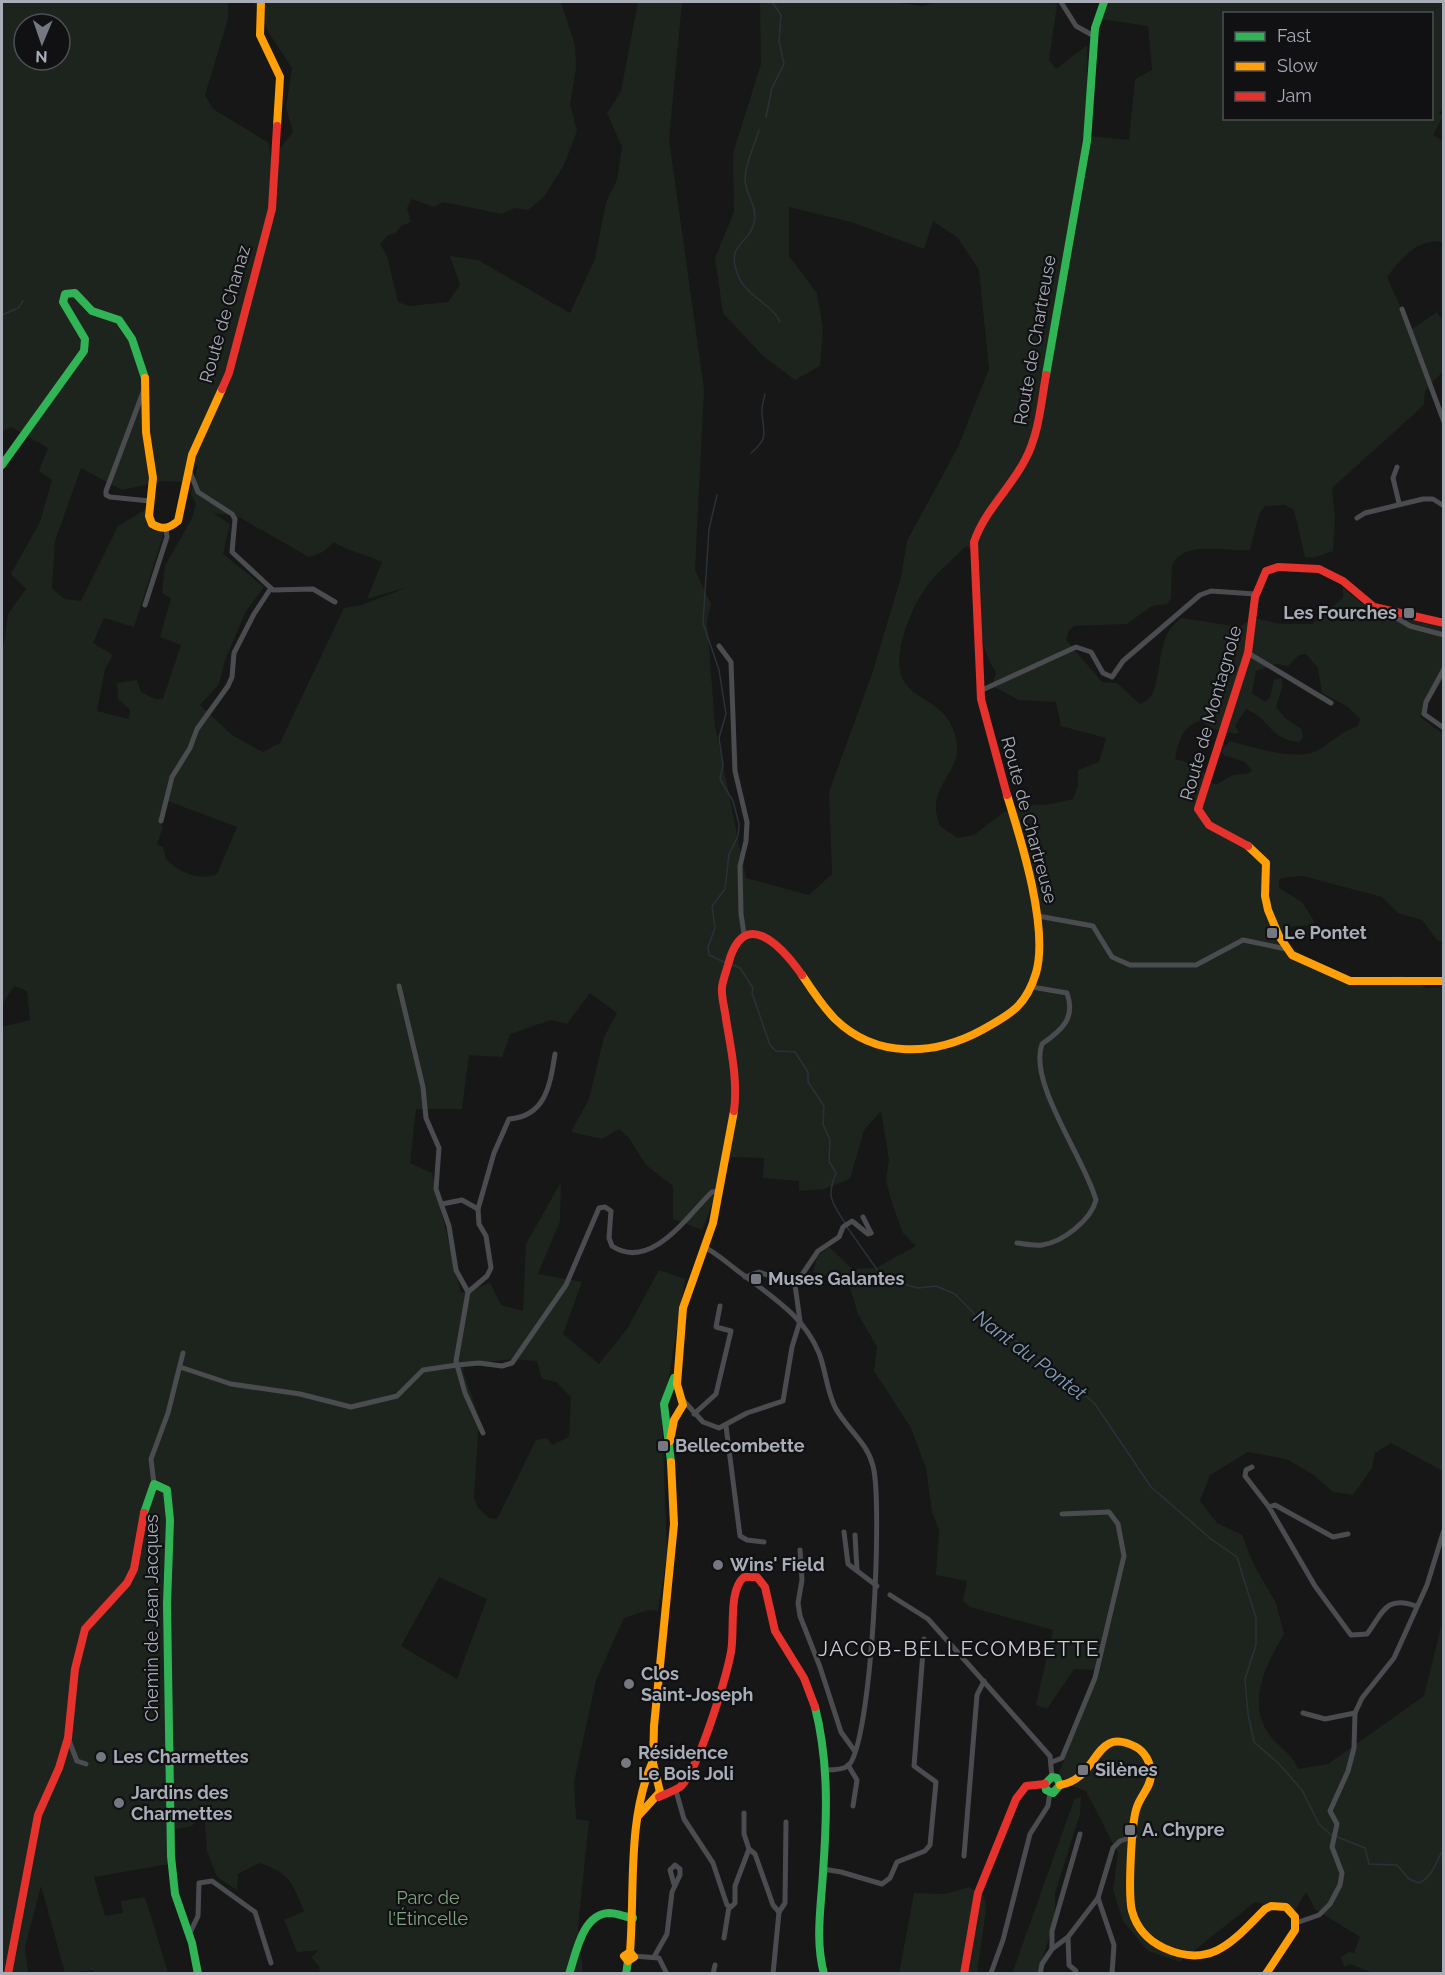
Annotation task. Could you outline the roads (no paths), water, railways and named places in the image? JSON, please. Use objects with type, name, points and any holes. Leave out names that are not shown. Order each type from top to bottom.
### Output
[{"type":"street","name":"Route de Chanaz","points":[[166,529],[178,520],[196,444],[229,373],[272,209],[280,77],[277,66],[261,35],[261,2]]},
{"type":"street","points":[[1061,2],[1077,26],[1094,36]]},
{"type":"street","name":"Route de Chartreuse","points":[[1032,987],[1038,916],[986,723],[980,691],[975,536],[985,517],[1025,460],[1037,429],[1087,141],[1094,36],[1104,2]]},
{"type":"street","points":[[2,465],[84,351],[85,339],[64,304],[65,294],[75,293],[92,311],[112,316],[123,324],[147,382],[146,432],[153,478],[150,521],[158,528],[166,529],[167,537],[145,605]]},
{"type":"street","points":[[1402,309],[1443,422]]},
{"type":"street","points":[[147,382],[106,495],[150,501]]},
{"type":"street","points":[[1397,467],[1393,478],[1400,503]]},
{"type":"street","points":[[189,470],[198,492],[232,514],[235,519],[232,548],[235,557],[275,590],[313,589],[335,602]]},
{"type":"street","points":[[1357,518],[1365,513],[1400,503],[1428,498],[1443,506]]},
{"type":"street","name":"Route de Montagnole","points":[[1286,949],[1265,897],[1266,863],[1259,854],[1208,823],[1198,812],[1248,653],[1253,629],[1255,594],[1260,578],[1270,568],[1311,567],[1334,575],[1367,603],[1387,612],[1443,623]]},
{"type":"street","points":[[161,818],[172,777],[190,748],[197,729],[228,686],[234,653],[254,614],[271,588]]},
{"type":"street","points":[[980,691],[1076,647],[1091,652],[1104,673],[1112,677],[1123,662],[1200,595],[1211,591],[1255,594]]},
{"type":"street","points":[[1387,612],[1410,626],[1443,635]]},
{"type":"street","points":[[719,646],[732,662],[735,771],[747,822],[746,841],[740,866],[741,914],[744,934]]},
{"type":"street","points":[[1248,653],[1331,703]]},
{"type":"street","points":[[1443,669],[1426,702],[1424,714],[1443,728]]},
{"type":"street","points":[[1038,916],[1073,920],[1093,926],[1112,957],[1130,965],[1196,964],[1211,959],[1233,942],[1243,940],[1286,949],[1315,967],[1350,981],[1366,983],[1392,979],[1419,982],[1443,981]]},
{"type":"street","points":[[670,1442],[674,1420],[683,1405],[678,1384],[683,1308],[705,1247],[719,1191],[736,1100],[722,995],[729,958],[736,941],[744,934]]},
{"type":"street","points":[[744,934],[765,939],[788,957],[820,1002],[842,1025],[872,1043],[902,1051],[943,1047],[978,1033],[1011,1014],[1028,996],[1032,987],[1066,993],[1071,1003],[1071,1013],[1062,1029],[1042,1044],[1038,1068],[1043,1087],[1056,1108],[1096,1200],[1086,1219],[1054,1241],[1042,1245],[1017,1243]]},
{"type":"street","points":[[399,986],[423,1087],[426,1119],[439,1148],[436,1189],[449,1226],[456,1270],[468,1292]]},
{"type":"street","points":[[483,1433],[465,1393],[456,1354],[468,1292],[487,1276],[491,1268],[486,1236],[479,1224],[478,1209],[494,1153],[509,1119],[523,1118],[537,1109],[551,1080],[555,1054]]},
{"type":"street","points":[[180,1367],[231,1384],[300,1394],[351,1407],[397,1396],[419,1372],[457,1365],[502,1366],[512,1363],[566,1284],[599,1208],[605,1207],[611,1211],[609,1238],[612,1246],[622,1251],[642,1252],[654,1248],[712,1192],[719,1191]]},
{"type":"street","points":[[442,1204],[462,1200],[478,1209]]},
{"type":"street","points":[[668,1396],[681,1398],[694,1414],[713,1428],[726,1426],[747,1413],[783,1401],[792,1347],[800,1321],[795,1285],[819,1251],[838,1237],[846,1225],[855,1221],[870,1234],[863,1217]]},
{"type":"street","points":[[705,1247],[784,1305],[800,1321],[818,1352],[836,1410],[866,1447],[873,1464],[876,1482],[877,1586],[866,1702],[848,1765]]},
{"type":"street","points":[[745,1277],[759,1272],[795,1285]]},
{"type":"street","points":[[666,1410],[694,1414],[716,1394],[731,1331],[716,1327],[720,1306]]},
{"type":"street","points":[[8,1974],[38,1815],[46,1792],[59,1768],[68,1738],[75,1670],[85,1629],[127,1583],[135,1569],[144,1514],[154,1484],[151,1459],[168,1413],[183,1353]]},
{"type":"street","points":[[626,1974],[633,1918],[638,1816],[641,1794],[652,1763],[673,1554],[670,1442],[664,1402],[668,1396],[680,1353]]},
{"type":"street","points":[[726,1426],[740,1536],[747,1540],[764,1542]]},
{"type":"street","points":[[1252,1467],[1246,1470],[1245,1476],[1269,1507],[1315,1586],[1351,1635],[1367,1634],[1389,1604],[1396,1602],[1416,1606]]},
{"type":"street","name":"Chemin de Jean Jacques","points":[[154,1484],[167,1490],[170,1512],[168,1742],[171,1856],[175,1894],[189,1935],[198,1974]]},
{"type":"street","points":[[1269,1507],[1275,1505],[1333,1537],[1348,1534]]},
{"type":"street","points":[[1052,1762],[1062,1758],[1095,1678],[1124,1556],[1118,1524],[1108,1512],[1062,1514]]},
{"type":"street","points":[[1296,1923],[1319,1915],[1337,1893],[1342,1873],[1332,1847],[1337,1824],[1330,1811],[1348,1771],[1354,1748],[1355,1713],[1362,1698],[1394,1658],[1427,1585],[1443,1530]]},
{"type":"street","points":[[844,1532],[845,1558],[848,1564],[877,1586]]},
{"type":"street","points":[[855,1535],[857,1570]]},
{"type":"street","points":[[800,1550],[802,1581],[798,1603],[800,1616],[820,1667],[841,1732],[854,1750]]},
{"type":"street","points":[[641,1794],[648,1801],[676,1791],[683,1784],[712,1722],[731,1653],[735,1622],[734,1590],[739,1581],[750,1576],[757,1577],[765,1585],[770,1620],[797,1665],[813,1701],[821,1729],[826,1770],[819,1959],[824,1974]]},
{"type":"street","points":[[890,1595],[928,1619],[1050,1756],[1052,1762],[1052,1777],[1045,1784],[1026,1786],[1016,1799],[978,1893],[964,1974]]},
{"type":"street","points":[[823,1869],[882,1884],[890,1878],[897,1862],[925,1851],[930,1845],[936,1782],[914,1766],[924,1639]]},
{"type":"street","points":[[963,1856],[977,1695],[984,1681]]},
{"type":"street","points":[[1303,1713],[1326,1719],[1355,1713]]},
{"type":"street","points":[[68,1738],[77,1761],[86,1764]]},
{"type":"street","points":[[1060,1785],[1071,1786],[1083,1779],[1097,1752],[1107,1744],[1125,1742],[1138,1748],[1147,1758],[1151,1775],[1136,1808],[1135,1836],[1128,1885],[1130,1908],[1143,1932],[1166,1950],[1198,1955],[1226,1948],[1244,1934],[1264,1909],[1271,1906],[1286,1907],[1296,1923],[1295,1930],[1266,1974]]},
{"type":"street","points":[[638,1816],[657,1798],[658,1785],[652,1763]]},
{"type":"street","points":[[826,1770],[848,1765]]},
{"type":"street","points":[[848,1765],[857,1780],[853,1806]]},
{"type":"street","points":[[1050,1792],[1057,1791],[1060,1785],[1057,1778],[1052,1777]]},
{"type":"street","points":[[645,1783],[676,1791]]},
{"type":"street","points":[[991,1973],[1003,1940],[1030,1834],[1048,1806],[1050,1792],[1045,1784]]},
{"type":"street","points":[[676,1791],[684,1819],[712,1863],[722,1896],[729,1907],[724,1938]]},
{"type":"street","points":[[729,1907],[735,1903],[735,1887],[748,1849],[744,1834],[744,1813]]},
{"type":"street","points":[[773,1974],[779,1912],[785,1903],[786,1822]]},
{"type":"street","points":[[1052,1949],[1052,1932],[1080,1834]]},
{"type":"street","points":[[1040,1974],[1042,1964],[1052,1949],[1068,1937],[1098,1898],[1115,1845],[1135,1836]]},
{"type":"street","points":[[1115,1845],[1124,1845],[1133,1850]]},
{"type":"street","points":[[748,1849],[755,1854],[773,1905],[779,1912]]},
{"type":"street","points":[[189,1935],[198,1916],[199,1883],[212,1881],[255,1912],[271,1963]]},
{"type":"street","points":[[654,1957],[667,1934],[668,1911],[674,1884]]},
{"type":"street","points":[[1098,1898],[1114,1945],[1112,1974]]},
{"type":"street","points":[[569,1974],[586,1930],[596,1918],[610,1913],[633,1918]]},
{"type":"street","points":[[1068,1937],[1069,1965],[1076,1971]]},
{"type":"street","points":[[630,1956],[654,1957],[662,1960],[667,1974]]},
{"type":"street","points":[[713,1974],[715,1965]]},
{"type":"waterway","name":"Nant du Pontet","points":[[766,117],[772,88],[784,64],[779,41],[781,15],[772,2]]},
{"type":"waterway","name":"Nant du Pontet","points":[[759,130],[745,173],[747,190],[754,211],[754,223],[752,230],[734,256],[742,283],[777,316],[780,322]]},
{"type":"waterway","points":[[2,315],[18,308],[23,301]]},
{"type":"waterway","name":"Nant du Pontet","points":[[751,453],[763,439],[762,406],[765,394]]},
{"type":"waterway","name":"Nant du Pontet","points":[[717,495],[709,529],[703,623],[719,670],[726,714],[719,738],[723,765],[720,779],[733,801],[739,824],[738,836],[729,854],[725,889],[712,906],[715,928],[708,947],[709,955],[724,962]]},
{"type":"waterway","name":"Nant du Pontet","points":[[731,964],[740,968],[753,988],[752,993],[770,1045],[776,1051],[795,1052],[808,1072],[808,1082],[824,1106],[823,1124],[830,1140],[829,1161],[836,1173],[831,1194],[845,1223]]},
{"type":"waterway","name":"Nant du Pontet","points":[[847,1227],[878,1271],[896,1282],[918,1288],[936,1286],[955,1294],[989,1329],[1019,1342],[1066,1378],[1095,1404],[1151,1487],[1211,1539],[1237,1557],[1256,1618],[1256,1645],[1245,1679],[1248,1714],[1254,1742],[1279,1764],[1302,1790],[1319,1824],[1332,1836]]},
{"type":"waterway","name":"Nant du Pontet","points":[[1337,1837],[1365,1848],[1369,1864],[1397,1865],[1409,1879],[1419,1883],[1431,1872],[1444,1849]]},
{"type":"place","name":"Les Fourches","points":[[1409,613]]},
{"type":"place","name":"Le Pontet","points":[[1272,933]]},
{"type":"place","name":"Muses Galantes","points":[[756,1279]]},
{"type":"place","name":"Bellecombette","points":[[663,1446]]},
{"type":"place","name":"Wins' Field","points":[[718,1565]]},
{"type":"place","name":"Clos Saint-Joseph","points":[[629,1684]]},
{"type":"place","name":"Les Charmettes","points":[[101,1757]]},
{"type":"place","name":"Résidence Le Bois Joli","points":[[626,1763]]},
{"type":"place","name":"Silènes","points":[[1083,1770]]},
{"type":"place","name":"Jardins des Charmettes","points":[[119,1803]]},
{"type":"place","name":"A. Chypre","points":[[1130,1830]]},
{"type":"district","name":"JACOB-BELLECOMBETTE","points":[[959,1649]]},
{"type":"park label","name":"Parc de l'Étincelle","points":[[428,1908]]}]
